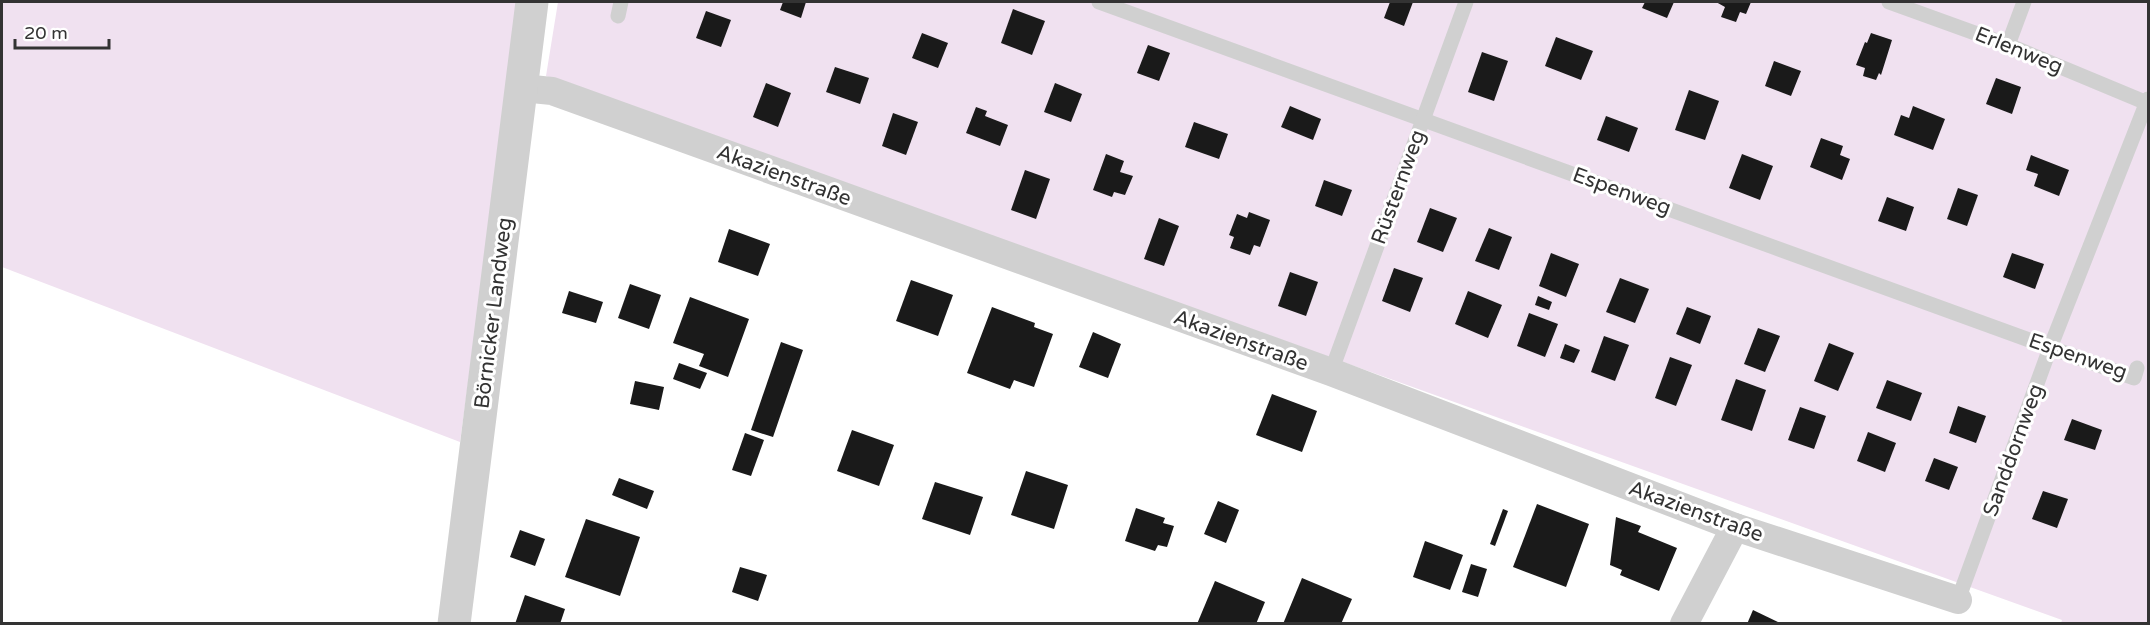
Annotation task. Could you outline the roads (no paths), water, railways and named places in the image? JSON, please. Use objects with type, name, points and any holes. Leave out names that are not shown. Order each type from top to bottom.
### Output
[{"type":"street","name":"Börnicker Landweg","points":[[454,624],[532,2]]},
{"type":"street","name":"Akazienstraße","points":[[522,88],[563,95],[1331,372],[1735,527],[1958,600]]},
{"type":"street","points":[[1684,624],[1735,527]]},
{"type":"lane","name":"Espenweg","points":[[1099,2],[1424,118],[2134,378],[2138,368]]},
{"type":"lane","name":"Rüsternweg","points":[[1331,372],[1466,2]]},
{"type":"lane","name":"Erlenweg","points":[[1889,2],[2008,45],[2148,101]]},
{"type":"lane","points":[[2008,45],[2024,2]]},
{"type":"lane","name":"Sanddornweg","points":[[1958,600],[2050,348],[2148,101]]}]
